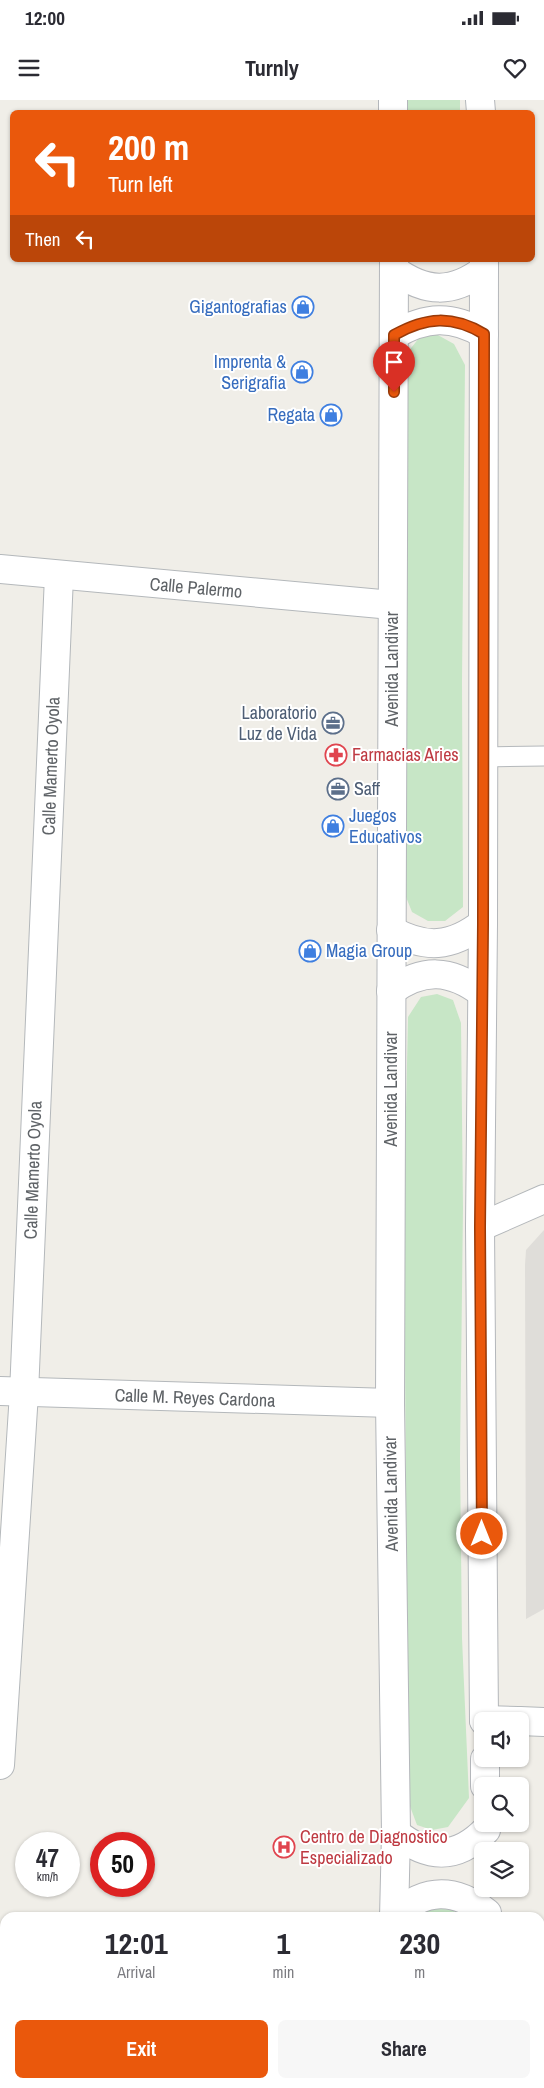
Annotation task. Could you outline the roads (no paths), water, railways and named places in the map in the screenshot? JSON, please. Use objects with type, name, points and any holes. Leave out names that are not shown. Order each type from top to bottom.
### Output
[{"type":"main road","points":[[394,265],[408,280],[423,286],[439,289],[471,280],[484,265]]},
{"type":"main road","name":"Avenida Landivar","points":[[394,265],[390,930],[390,1404],[396,1833],[394,1912]]},
{"type":"main road","points":[[484,265],[483,924],[480,1227],[484,1712]]},
{"type":"main road","points":[[394,335],[408,327],[439,320],[470,326],[484,334]]},
{"type":"main road","name":"Calle Palermo","points":[[0,569],[59,576],[392,605]]},
{"type":"main road","name":"Calle Mamerto Oyola","points":[[0,1765],[12,1392],[59,576]]},
{"type":"main road","points":[[390,930],[413,941],[438,944],[470,934],[483,924]]},
{"type":"main road","points":[[391,991],[404,982],[420,975],[437,974],[454,976],[469,983],[482,993]]},
{"type":"main road","points":[[480,1227],[544,1199]]},
{"type":"main road","name":"Calle M. Reyes Cardona","points":[[12,1392],[390,1404]]},
{"type":"main road","points":[[529,1721],[544,1722]]},
{"type":"main road","points":[[396,1833],[409,1844],[425,1851],[441,1853],[459,1850],[486,1835]]},
{"type":"main road","points":[[399,1912],[407,1904],[423,1897],[440,1893],[457,1896],[487,1906]]},
{"type":"lane","points":[[483,758],[544,756]]},
{"type":"place","name":"Gigantografias","points":[[303,307]]},
{"type":"place","name":"Imprenta & Serigrafia","points":[[302,372]]},
{"type":"place","name":"Regata","points":[[331,415]]},
{"type":"place","name":"Laboratorio Luz de Vida","points":[[333,723]]},
{"type":"place","name":"Farmacias Aries","points":[[336,755]]},
{"type":"place","name":"Saff","points":[[338,789]]},
{"type":"place","name":"Juegos Educativos","points":[[333,826]]},
{"type":"place","name":"Magia Group","points":[[310,951]]},
{"type":"place","name":"Centro de Diagnostico Especializado","points":[[284,1847]]}]
